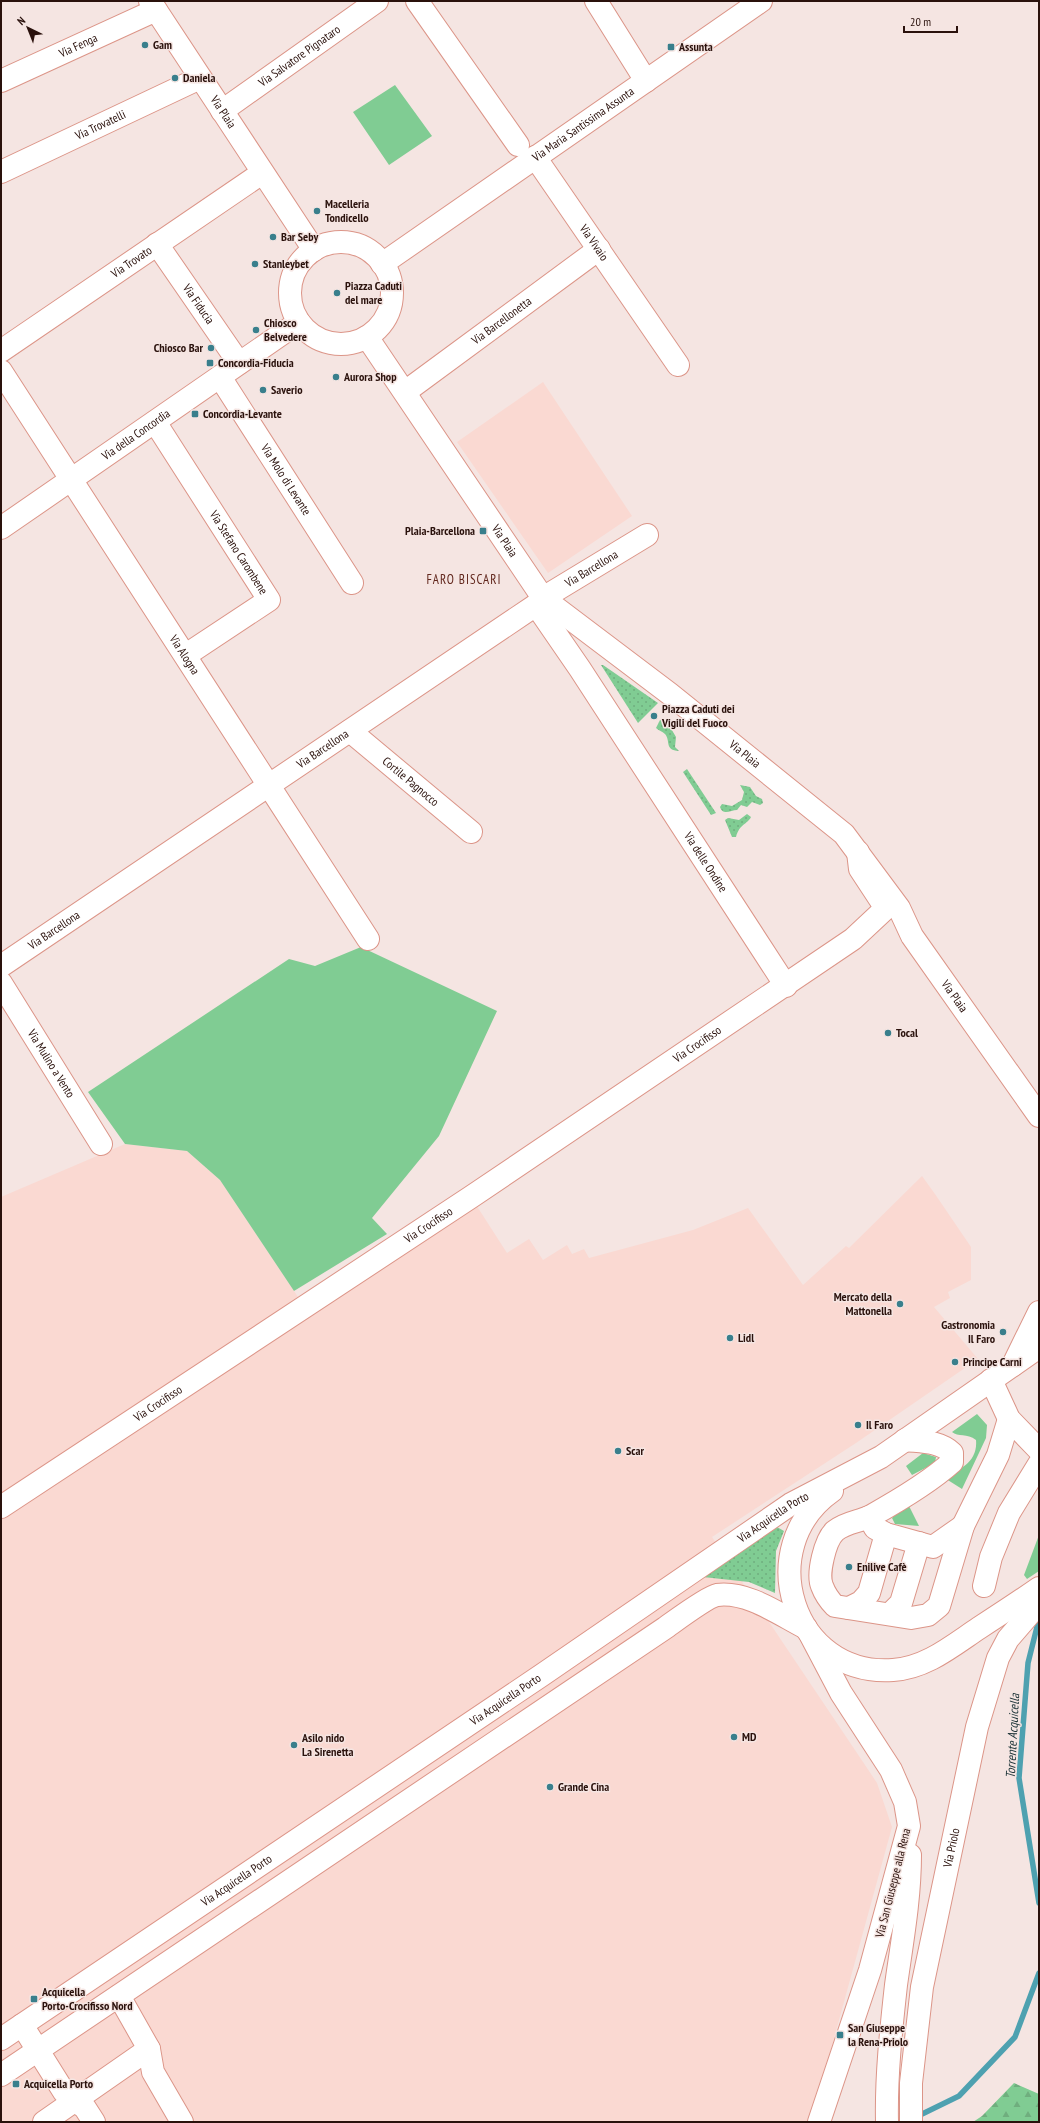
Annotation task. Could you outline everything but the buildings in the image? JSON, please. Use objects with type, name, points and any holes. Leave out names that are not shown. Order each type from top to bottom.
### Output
[{"type":"street","name":"Via Salvatore Pignataro","points":[[222,111],[377,1]]},
{"type":"street","name":"Via Vivaio","points":[[417,1],[599,249],[678,365]]},
{"type":"street","points":[[596,1],[646,81]]},
{"type":"street","name":"Via Maria Santissima Assunta","points":[[382,264],[405,248],[527,151],[646,81],[761,1]]},
{"type":"street","name":"Via Plaia","points":[[153,6],[314,250]]},
{"type":"street","name":"Via Fenga","points":[[1,81],[153,6]]},
{"type":"street","name":"Via Trovatelli","points":[[1,172],[200,78]]},
{"type":"street","name":"Via Trovato","points":[[1,351],[262,173]]},
{"type":"street","points":[[348,243],[370,252],[382,264],[390,283],[391,299],[389,309],[379,327],[367,337],[349,343],[330,343],[312,335],[299,322],[291,305],[291,286],[297,268],[314,250],[330,244],[348,243]]},
{"type":"street","name":"Via Fiducia","points":[[157,244],[239,363]]},
{"type":"street","name":"Via Barcellonetta","points":[[404,392],[599,249]]},
{"type":"street","name":"Via della Concordia","points":[[1,528],[299,322]]},
{"type":"street","name":"Via Plaia","points":[[367,337],[383,359],[539,601],[608,648],[670,694],[844,834],[899,908],[912,936],[1038,1112]]},
{"type":"street","name":"Via Alogna","points":[[1,371],[186,655],[368,939]]},
{"type":"street","name":"Via Molo di Levante","points":[[220,377],[352,583]]},
{"type":"street","name":"Via Stefano Carombene","points":[[155,422],[269,600],[186,655]]},
{"type":"street","name":"Via Barcellona","points":[[1,966],[350,731],[539,601],[647,535]]},
{"type":"street","name":"Via delle Ondine","points":[[539,601],[580,669],[786,986]]},
{"type":"street","points":[[580,669],[580,659],[584,652],[597,646],[608,648]]},
{"type":"street","name":"Cortile Pagnocco","points":[[350,731],[470,832]]},
{"type":"street","points":[[853,940],[884,910],[884,904],[860,869],[858,852]]},
{"type":"street","points":[[853,940],[892,922],[897,924],[912,936]]},
{"type":"street","name":"Via Crocifisso","points":[[1,1507],[853,940]]},
{"type":"street","name":"Via Mulino a Vento","points":[[1,983],[101,1144]]},
{"type":"street","points":[[1013,1365],[1039,1312]]},
{"type":"street","name":"Via Acquicella Porto","points":[[1,2039],[542,1675],[791,1504],[881,1457],[1039,1347]]},
{"type":"street","points":[[991,1380],[1009,1419],[1039,1450]]},
{"type":"street","points":[[905,1440],[936,1443],[946,1447],[952,1452],[952,1462],[944,1469],[869,1517],[848,1523],[834,1532],[825,1550],[821,1570],[821,1584],[827,1598],[835,1606],[889,1614],[928,1615],[939,1606],[963,1526],[998,1454],[1009,1419]]},
{"type":"street","name":"Via San Giuseppe alla Rena","points":[[819,2122],[870,1970],[909,1826],[905,1802],[891,1770],[841,1693],[792,1601],[788,1572],[794,1539],[802,1523],[813,1508],[828,1494],[881,1457]]},
{"type":"street","points":[[984,1586],[991,1557],[1010,1513],[1039,1464]]},
{"type":"street","points":[[869,1517],[875,1528],[910,1541],[963,1526]]},
{"type":"street","points":[[850,1608],[861,1602],[870,1593],[910,1541]]},
{"type":"street","points":[[889,1614],[916,1604],[910,1541]]},
{"type":"street","points":[[889,1614],[883,1596],[910,1541]]},
{"type":"street","points":[[1,2075],[676,1620],[716,1595],[737,1596],[755,1602],[808,1632],[825,1649],[840,1659],[865,1668],[892,1670],[913,1666],[931,1659],[1034,1596]]},
{"type":"street","name":"Via Priolo","points":[[911,2122],[911,2083],[922,1988],[977,1727],[998,1658],[1008,1639],[1021,1622],[1034,1596]]},
{"type":"street","points":[[542,1675],[558,1700]]},
{"type":"street","points":[[428,1752],[444,1776]]},
{"type":"street","points":[[887,2122],[887,2091],[896,1987],[910,1887],[909,1826]]},
{"type":"street","points":[[243,1877],[259,1901]]},
{"type":"street","points":[[183,1917],[199,1942]]},
{"type":"street","points":[[118,1996],[149,2050],[152,2072],[182,2122]]},
{"type":"street","points":[[22,2025],[64,2092],[75,2102],[85,2108],[94,2122]]},
{"type":"street","points":[[44,2122],[149,2050]]},
{"type":"shaded area","points":[[543,382],[632,516],[548,573],[457,442]]},
{"type":"shaded area","points":[[125,1144],[187,1151],[220,1180],[304,1306],[471,1197],[507,1253],[529,1239],[543,1260],[567,1245],[572,1254],[584,1249],[589,1258],[693,1230],[748,1208],[803,1285],[846,1246],[849,1248],[922,1176],[935,1194],[971,1247],[971,1280],[948,1292],[950,1298],[934,1307],[978,1359],[856,1443],[712,1537],[877,1783],[892,1827],[811,2122],[1,2122],[1,1197]]},
{"type":"green space","points":[[395,85],[432,136],[389,165],[353,112]]},
{"type":"green space","points":[[601,665],[658,703],[638,723]]},
{"type":"green space","points":[[660,720],[666,720],[676,737],[675,747],[679,751],[671,749],[665,734],[656,728]]},
{"type":"green space","points":[[687,769],[716,813],[711,815],[683,772]]},
{"type":"green space","points":[[740,785],[750,787],[756,796],[762,799],[763,803],[760,805],[752,802],[747,807],[741,805],[737,810],[727,812],[721,810],[720,807],[722,804],[732,806],[742,800],[744,792]]},
{"type":"green space","points":[[747,814],[751,817],[739,829],[736,837],[732,837],[725,820],[728,818],[739,820]]},
{"type":"green space","points":[[361,947],[497,1011],[439,1136],[372,1218],[387,1234],[294,1291],[220,1180],[187,1151],[125,1144],[88,1092],[289,959],[315,966]]},
{"type":"green space","points":[[977,1414],[987,1425],[986,1438],[962,1489],[943,1477],[961,1468],[971,1460],[976,1448],[976,1440],[969,1436],[952,1432]]},
{"type":"green space","points":[[923,1453],[936,1457],[935,1463],[912,1475],[906,1466]]},
{"type":"green space","points":[[908,1504],[919,1526],[895,1524],[892,1518]]},
{"type":"green space","points":[[777,1527],[784,1531],[776,1551],[775,1593],[749,1582],[703,1577]]},
{"type":"green space","points":[[1039,1535],[1039,1571],[1027,1579],[1024,1575]]},
{"type":"green space","points":[[1014,2083],[1039,2094],[1039,2122],[973,2122],[982,2116]]},
{"type":"waterway","name":"Torrente Acquicella","points":[[1039,1619],[1028,1663],[1019,1778],[1039,1903]]},
{"type":"waterway","name":"Torrente Acquicella","points":[[916,2117],[959,2096],[1015,2037],[1039,1973]]},
{"type":"place","name":"Gam","points":[[145,45]]},
{"type":"place","name":"Assunta","points":[[671,47]]},
{"type":"place","name":"Daniela","points":[[175,78]]},
{"type":"place","name":"Macelleria Tondicello","points":[[317,211]]},
{"type":"place","name":"Bar Seby","points":[[273,237]]},
{"type":"place","name":"Stanleybet","points":[[255,264]]},
{"type":"place","name":"Piazza Caduti del mare","points":[[337,293]]},
{"type":"place","name":"Chiosco Belvedere","points":[[256,330]]},
{"type":"place","name":"Chiosco Bar","points":[[211,348]]},
{"type":"place","name":"Concordia-Fiducia","points":[[210,363]]},
{"type":"place","name":"Aurora Shop","points":[[336,377]]},
{"type":"place","name":"Saverio","points":[[263,390]]},
{"type":"place","name":"Concordia-Levante","points":[[195,414]]},
{"type":"place","name":"Plaia-Barcellona","points":[[483,531]]},
{"type":"place","name":"Piazza Caduti dei Vigili del Fuoco","points":[[654,716]]},
{"type":"place","name":"Tocal","points":[[888,1033]]},
{"type":"place","name":"Mercato della Mattonella","points":[[900,1304]]},
{"type":"place","name":"Gastronomia Il Faro","points":[[1003,1332]]},
{"type":"place","name":"Lidl","points":[[730,1338]]},
{"type":"place","name":"Principe Carni","points":[[955,1362]]},
{"type":"place","name":"Il Faro","points":[[858,1425]]},
{"type":"place","name":"Scar","points":[[618,1451]]},
{"type":"place","name":"Enilive Cafè","points":[[849,1567]]},
{"type":"place","name":"MD","points":[[734,1737]]},
{"type":"place","name":"Asilo nido La Sirenetta","points":[[294,1745]]},
{"type":"place","name":"Grande Cina","points":[[550,1787]]},
{"type":"place","name":"Acquicella Porto-Crocifisso Nord","points":[[34,1999]]},
{"type":"place","name":"San Giuseppe la Rena-Priolo","points":[[840,2035]]},
{"type":"place","name":"Acquicella Porto","points":[[16,2084]]},
{"type":"district","name":"FARO BISCARI","points":[[464,579]]}]
